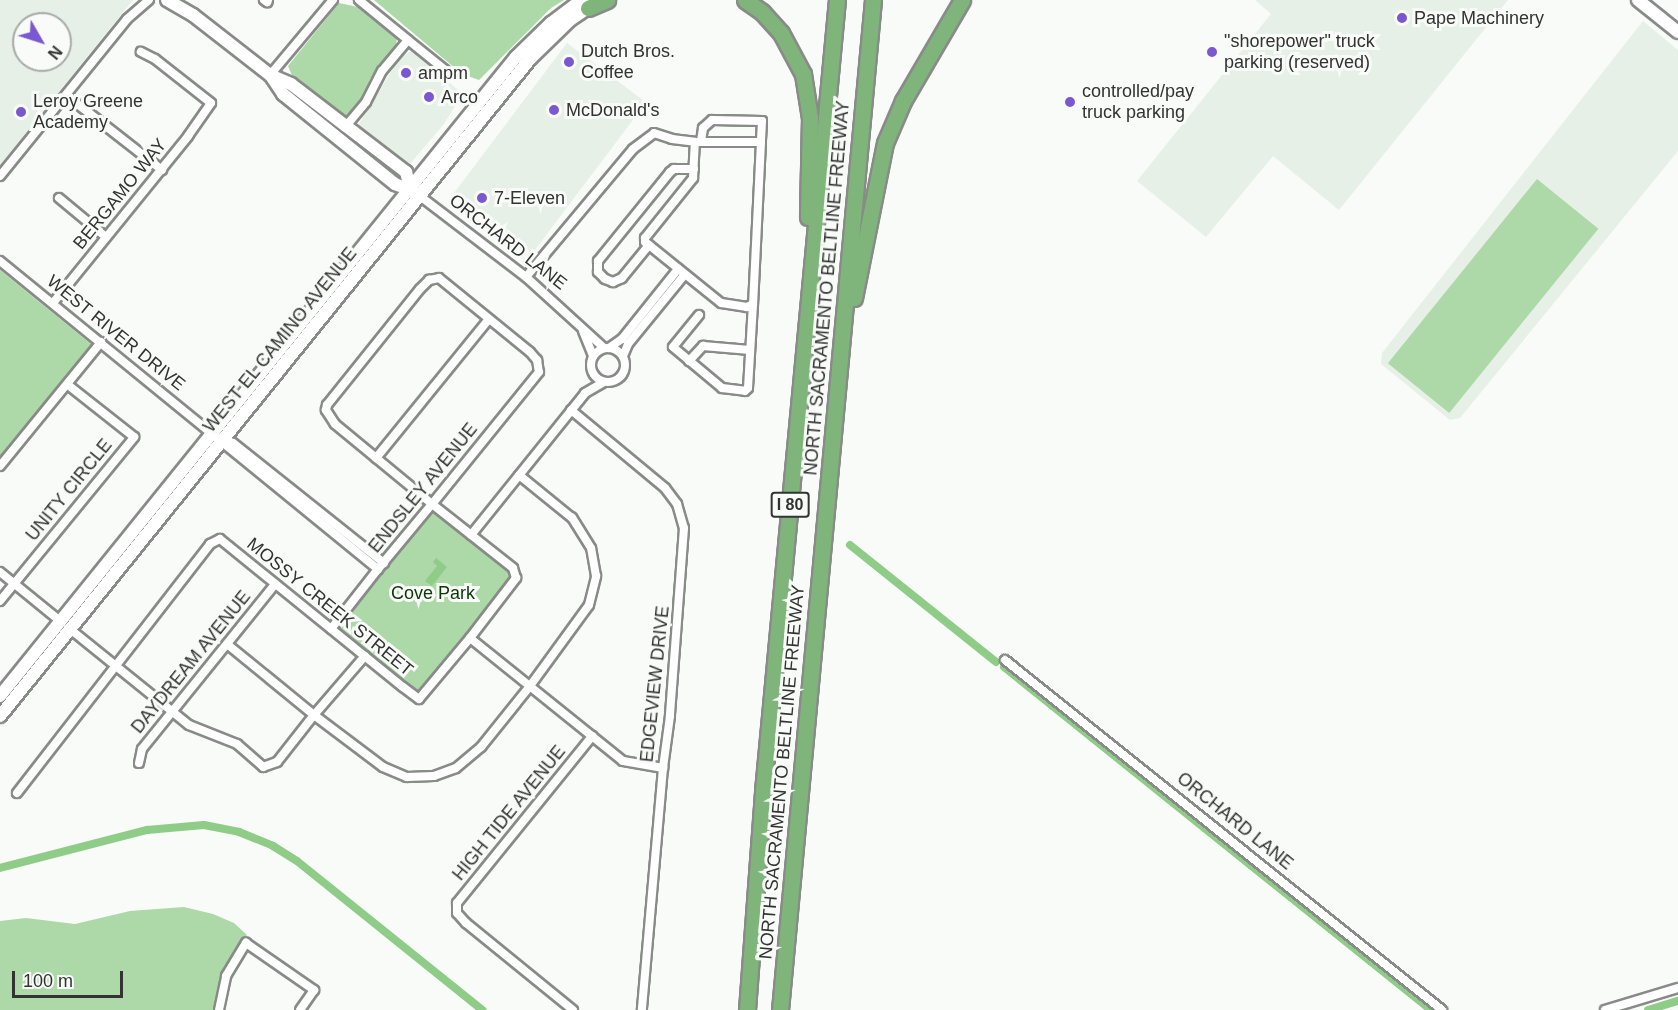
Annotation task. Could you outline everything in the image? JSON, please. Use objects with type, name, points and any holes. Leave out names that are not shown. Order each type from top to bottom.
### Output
[{"type":"highway","points":[[590,3],[607,0]]},
{"type":"highway","points":[[745,0],[762,12],[781,33],[797,58],[808,91],[810,118],[804,353]]},
{"type":"highway","name":"NORTH SACRAMENTO BELTLINE FREEWAY","points":[[747,1010],[763,791],[837,0]]},
{"type":"highway","name":"NORTH SACRAMENTO BELTLINE FREEWAY","points":[[780,1010],[873,0]]},
{"type":"highway","points":[[837,387],[885,143],[903,101],[962,0]]},
{"type":"main road","name":"ORCHARD LANE","points":[[167,0],[193,15],[270,75],[291,84],[346,126],[405,172],[415,192]]},
{"type":"main road","name":"ORCHARD LANE","points":[[180,0],[193,15]]},
{"type":"main road","points":[[1638,0],[1678,32]]},
{"type":"main road","name":"WEST EL CAMINO AVENUE","points":[[0,696],[211,431],[530,59],[590,3]]},
{"type":"main road","name":"ORCHARD LANE","points":[[270,75],[283,94],[395,184],[415,192]]},
{"type":"main road","name":"WEST EL CAMINO AVENUE","points":[[0,716],[223,440],[415,192]]},
{"type":"street","points":[[127,20],[138,0]]},
{"type":"street","points":[[0,176],[127,20],[149,0]]},
{"type":"street","points":[[270,75],[333,0]]},
{"type":"street","points":[[359,0],[445,70]]},
{"type":"street","points":[[346,126],[366,102],[382,71],[408,40]]},
{"type":"street","name":"BERGAMO WAY","points":[[53,303],[162,170],[211,103],[155,59],[141,52]]},
{"type":"street","points":[[66,95],[162,170]]},
{"type":"street","points":[[699,315],[673,347],[722,388],[745,391],[748,388],[753,304],[762,121],[712,120],[703,128],[698,142],[693,178],[645,238],[649,245],[721,303],[747,307],[753,304]]},
{"type":"street","points":[[526,277],[633,149],[654,133],[671,139],[698,142],[761,142]]},
{"type":"street","points":[[649,245],[622,278],[613,282],[605,279],[598,272],[598,261],[670,172],[674,169],[694,169]]},
{"type":"street","name":"ORCHARD LANE","points":[[415,192],[526,277],[607,348]]},
{"type":"street","points":[[59,198],[106,237]]},
{"type":"street","name":"WEST RIVER DRIVE","points":[[0,261],[211,431],[240,448],[381,566]]},
{"type":"street","points":[[585,393],[592,371],[593,356],[622,339],[681,272]]},
{"type":"street","points":[[471,535],[585,393],[604,382],[620,377],[625,367],[623,356],[628,344],[681,272]]},
{"type":"street","points":[[376,458],[489,319],[439,278],[429,280],[327,405],[326,410],[335,424],[376,458],[432,504],[513,568],[516,578],[470,638],[623,761],[663,768]]},
{"type":"street","name":"ENDSLEY AVENUE","points":[[331,629],[538,372],[540,367],[530,352],[489,319]]},
{"type":"street","name":"ORCHARD LANE","points":[[581,327],[593,356]]},
{"type":"street","points":[[0,466],[101,342]]},
{"type":"street","points":[[689,361],[703,346],[750,350]]},
{"type":"street","points":[[607,348],[623,356]]},
{"type":"street","points":[[592,371],[604,382]]},
{"type":"street","name":"UNITY CIRCLE","points":[[0,602],[134,437],[67,384]]},
{"type":"street","name":"EDGEVIEW DRIVE","points":[[571,410],[665,488],[681,516],[684,560],[642,1010]]},
{"type":"street","points":[[227,644],[314,715],[383,767],[408,777],[434,776],[456,768],[482,747],[590,605],[596,576],[591,548],[572,518],[519,475]]},
{"type":"street","name":"MOSSY CREEK STREET","points":[[116,666],[210,544],[220,539],[420,699],[470,638]]},
{"type":"street","points":[[0,572],[60,621]]},
{"type":"street","name":"DAYDREAM AVENUE","points":[[139,763],[142,749],[275,584]]},
{"type":"street","points":[[70,629],[189,725],[237,744],[263,767],[270,767],[277,762],[365,656]]},
{"type":"street","name":"ORCHARD LANE","points":[[1005,660],[1442,1010]]},
{"type":"street","points":[[17,793],[116,666]]},
{"type":"street","name":"HIGH TIDE AVENUE","points":[[573,1010],[457,913],[457,903],[592,736]]},
{"type":"street","points":[[219,1010],[226,976],[246,943],[314,990],[300,1010]]},
{"type":"street","points":[[1605,1010],[1678,988]]},
{"type":"shaded area","name":"Leroy Greene Academy","points":[[0,0],[133,0],[0,165]]},
{"type":"shaded area","points":[[1255,0],[1508,0],[1339,210],[1273,156],[1206,237],[1137,181],[1271,14]]},
{"type":"shaded area","points":[[1643,21],[1678,50],[1678,151],[1460,418],[1450,420],[1381,364],[1382,353]]},
{"type":"shaded area","points":[[567,43],[646,103],[532,254],[453,194]]},
{"type":"shaded area","points":[[412,50],[459,91],[458,101],[444,124],[409,165],[387,156],[361,132],[359,124],[399,59]]},
{"type":"shaded area","points":[[436,558],[447,567],[432,586],[425,581],[437,566],[433,562]]},
{"type":"green space","points":[[374,0],[564,0],[551,8],[479,80],[462,74]]},
{"type":"green space","points":[[339,3],[358,7],[397,38],[396,46],[370,79],[364,98],[347,118],[294,80],[288,66]]},
{"type":"green space","points":[[1537,179],[1598,229],[1449,413],[1388,363]]},
{"type":"green space","points":[[0,270],[92,345],[0,459]]},
{"type":"green space","name":"Cove Park","points":[[432,504],[517,577],[411,699],[326,626]]},
{"type":"green space","points":[[184,907],[213,914],[234,923],[247,935],[220,977],[213,1010],[0,1010],[0,921],[26,918],[75,924],[130,911]]},
{"type":"waterway","points":[[850,545],[996,662]]},
{"type":"waterway","points":[[1004,667],[1431,1010]]},
{"type":"waterway","points":[[0,868],[147,830],[204,825],[239,832],[273,846],[297,861],[482,1010]]},
{"type":"waterway","points":[[1648,1010],[1678,1001]]},
{"type":"place","name":"Pape Machinery","points":[[1402,18]]},
{"type":"place","name":"\"shorepower\" truck parking (reserved)","points":[[1212,52]]},
{"type":"place","name":"Dutch Bros. Coffee","points":[[569,62]]},
{"type":"place","name":"ampm","points":[[406,73]]},
{"type":"place","name":"Arco","points":[[429,97]]},
{"type":"place","name":"controlled/pay truck parking","points":[[1070,102]]},
{"type":"place","name":"McDonald's","points":[[554,110]]},
{"type":"place","name":"Leroy Greene Academy","points":[[21,112]]},
{"type":"place","name":"7-Eleven","points":[[482,198]]}]
